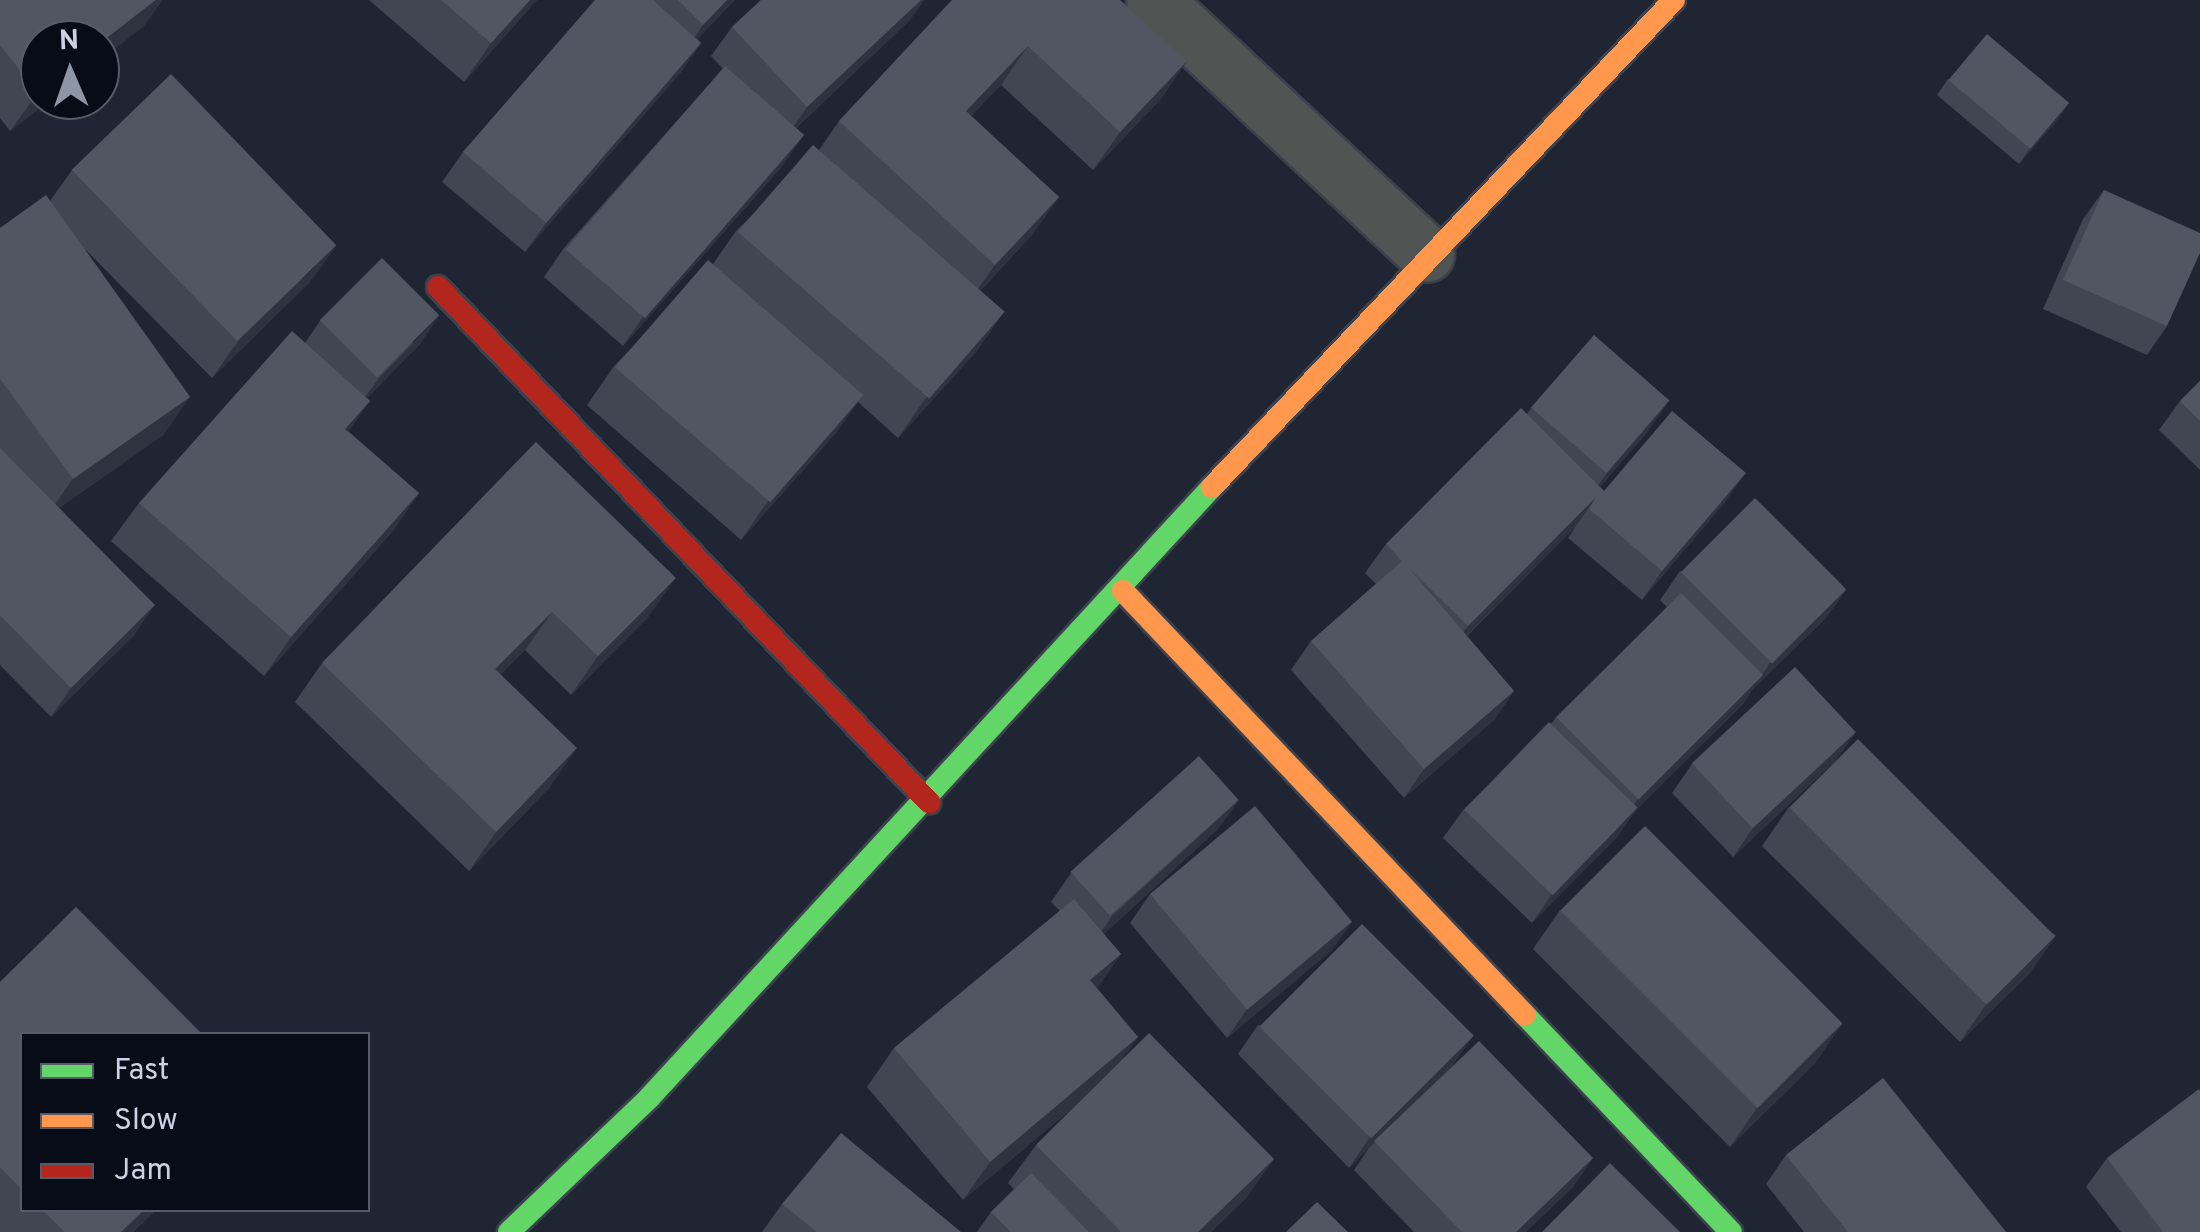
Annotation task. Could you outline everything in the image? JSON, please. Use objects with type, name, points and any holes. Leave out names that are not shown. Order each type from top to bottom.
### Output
[{"type":"main road","points":[[510,1232],[649,1098],[929,802],[1426,254],[1674,0]]},
{"type":"main road","points":[[438,287],[929,802]]},
{"type":"main road","points":[[1123,591],[1731,1232]]},
{"type":"street","points":[[1154,0],[1426,254]]},
{"type":"building","points":[[0,0],[156,0],[120,28],[120,20],[20,20],[20,70],[0,45]]},
{"type":"building","points":[[441,0],[530,0],[491,43]]},
{"type":"building","points":[[595,0],[653,0],[701,43],[546,223],[463,152]]},
{"type":"building","points":[[678,0],[727,0],[703,25]]},
{"type":"building","points":[[761,0],[921,0],[807,107],[732,27]]},
{"type":"building","points":[[952,0],[1120,0],[1187,61],[1120,132],[1028,46],[966,111],[1059,197],[995,265],[839,121]]},
{"type":"building","points":[[1987,34],[2069,103],[2030,149],[1948,80]]},
{"type":"building","points":[[725,66],[804,135],[645,318],[566,249]]},
{"type":"building","points":[[171,74],[336,245],[237,341],[72,170]]},
{"type":"building","points":[[813,145],[1005,312],[929,398],[738,232]]},
{"type":"building","points":[[2104,190],[2200,233],[2200,253],[2167,326],[2063,280]]},
{"type":"building","points":[[46,195],[190,397],[73,479],[0,379],[0,228]]},
{"type":"building","points":[[382,258],[439,315],[377,378],[320,320]]},
{"type":"building","points":[[708,260],[863,395],[770,502],[615,367]]},
{"type":"building","points":[[292,331],[370,401],[345,429],[419,493],[291,637],[139,503]]},
{"type":"building","points":[[1594,335],[1669,401],[1606,473],[1531,407]]},
{"type":"building","points":[[2200,381],[2200,421],[2180,401]]},
{"type":"building","points":[[1521,408],[1604,491],[1672,411],[1746,473],[1662,571],[1589,509],[1596,497],[1468,626],[1408,567],[1514,691],[1424,769],[1311,641],[1402,561],[1386,544]]},
{"type":"building","points":[[536,442],[676,578],[598,656],[552,612],[495,669],[577,748],[496,832],[322,663]]},
{"type":"building","points":[[0,448],[155,605],[71,688],[0,615]]},
{"type":"building","points":[[1755,498],[1846,589],[1772,663],[1681,572]]},
{"type":"building","points":[[1681,593],[1763,675],[1639,799],[1557,717]]},
{"type":"building","points":[[1795,667],[1856,732],[1753,828],[1692,763]]},
{"type":"building","points":[[1549,722],[1637,807],[1553,895],[1464,810]]},
{"type":"building","points":[[1858,739],[2055,936],[1987,1005],[1789,808]]},
{"type":"building","points":[[1199,756],[1238,800],[1110,916],[1070,872]]},
{"type":"building","points":[[1255,806],[1352,922],[1247,1010],[1150,894]]},
{"type":"building","points":[[1645,826],[1842,1023],[1757,1108],[1560,911]]},
{"type":"building","points":[[1074,899],[1121,954],[1090,980],[1138,1037],[990,1162],[894,1048]]},
{"type":"building","points":[[76,907],[200,1032],[20,1032],[20,1188],[0,1167],[0,982]]},
{"type":"building","points":[[1362,924],[1474,1036],[1371,1138],[1259,1027]]},
{"type":"building","points":[[1149,1033],[1274,1159],[1198,1232],[1121,1232],[1036,1145]]},
{"type":"building","points":[[1479,1041],[1593,1158],[1516,1232],[1462,1232],[1374,1141]]},
{"type":"building","points":[[1883,1078],[2006,1232],[1848,1232],[1786,1155]]},
{"type":"building","points":[[2199,1089],[2200,1232],[2163,1232],[2107,1158]]},
{"type":"building","points":[[841,1133],[961,1232],[817,1232],[782,1204]]},
{"type":"building","points":[[1610,1163],[1680,1232],[1542,1232]]},
{"type":"building","points":[[1031,1173],[1089,1232],[1011,1232],[991,1212]]},
{"type":"building","points":[[1317,1202],[1348,1232],[1286,1232]]},
{"type":"building","points":[[44,1212],[142,1212],[121,1232],[65,1232]]},
{"type":"traffic: fast","points":[[509,1232],[649,1098],[1212,487]]},
{"type":"traffic: fast","points":[[1525,1015],[1731,1232]]},
{"type":"traffic: slow","points":[[1212,487],[1674,0]]},
{"type":"traffic: slow","points":[[1123,591],[1525,1015]]},
{"type":"traffic: jam","points":[[438,287],[929,802]]}]
